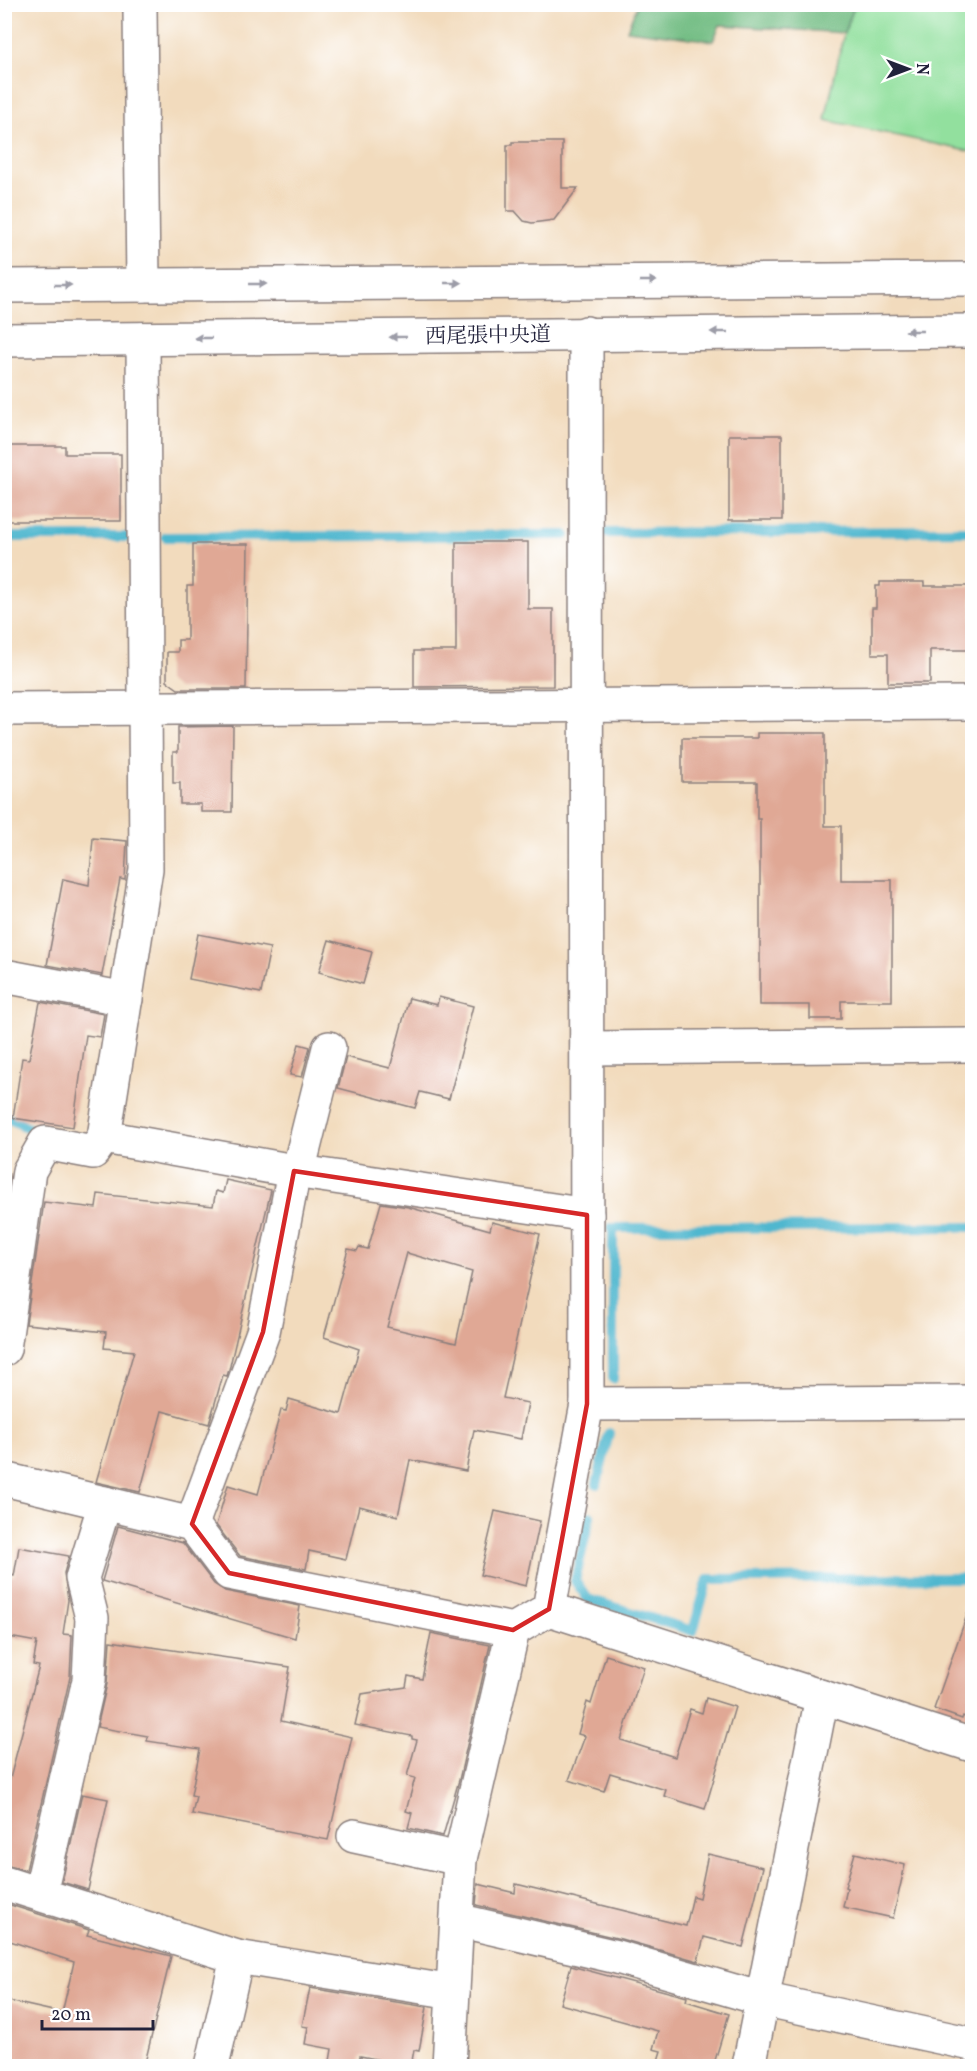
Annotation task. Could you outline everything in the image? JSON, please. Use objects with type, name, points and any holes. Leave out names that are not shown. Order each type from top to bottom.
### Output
[{"type":"street","points":[[140,8],[143,285]]},
{"type":"street","points":[[4,286],[972,279]]},
{"type":"street","name":"西尾張中央道","points":[[4,340],[972,331]]},
{"type":"street","points":[[549,1609],[587,1404],[586,333]]},
{"type":"street","points":[[4,1349],[29,1171],[45,1143],[93,1152],[104,1137],[146,869],[143,339]]},
{"type":"street","points":[[4,709],[972,703]]},
{"type":"street","points":[[4,976],[126,999]]},
{"type":"street","points":[[587,1048],[972,1045]]},
{"type":"street","points":[[192,1524],[262,1332],[296,1171],[329,1048]]},
{"type":"street","points":[[104,1137],[296,1171],[587,1215]]},
{"type":"street","points":[[587,1404],[972,1402]]},
{"type":"street","points":[[4,1479],[192,1524],[229,1573],[513,1630],[549,1609],[972,1745]]},
{"type":"street","points":[[40,1894],[89,1680],[92,1618],[82,1578],[105,1503]]},
{"type":"street","points":[[449,2067],[460,1860],[513,1630]]},
{"type":"street","points":[[749,2067],[822,1697]]},
{"type":"street","points":[[354,1836],[460,1860]]},
{"type":"street","points":[[4,1883],[237,1957],[453,1992]]},
{"type":"street","points":[[457,1920],[617,1957],[762,1999],[972,2044]]},
{"type":"street","points":[[212,2067],[237,1957]]},
{"type":"highlighted area","points":[[294,1171],[587,1215],[587,1404],[549,1609],[513,1630],[229,1573],[192,1524],[263,1332]]},
{"type":"green space","points":[[637,4],[855,5],[844,33],[720,25],[713,41],[627,30]]},
{"type":"green space","points":[[855,5],[972,5],[972,152],[825,120],[844,33]]},
{"type":"building","points":[[512,142],[562,142],[562,188],[578,188],[554,220],[532,223],[524,221],[515,211],[507,211],[507,145],[512,145]]},
{"type":"building","points":[[729,435],[782,435],[782,520],[729,520]]},
{"type":"building","points":[[4,446],[65,446],[65,454],[121,454],[121,521],[4,521]]},
{"type":"building","points":[[456,542],[528,542],[528,609],[553,609],[553,686],[414,687],[414,651],[456,651]]},
{"type":"building","points":[[193,544],[248,544],[246,689],[178,689],[167,681],[167,652],[178,652],[178,640],[187,640],[187,586],[193,586]]},
{"type":"building","points":[[880,582],[924,582],[924,586],[972,586],[972,650],[930,650],[930,683],[888,683],[888,654],[872,654],[872,608],[876,608],[876,586],[880,586]]},
{"type":"building","points":[[233,726],[232,812],[201,812],[201,804],[180,804],[180,783],[173,783],[173,752],[178,752],[178,727]]},
{"type":"building","points":[[757,733],[825,733],[825,826],[841,826],[841,880],[892,880],[892,1001],[841,1001],[841,1019],[810,1019],[810,1005],[760,1005],[760,819],[757,819],[757,782],[682,782],[682,738],[757,738]]},
{"type":"building","points":[[93,838],[127,841],[125,880],[120,879],[102,975],[47,965],[63,879],[89,885]]},
{"type":"building","points":[[198,934],[270,948],[261,993],[189,979]]},
{"type":"building","points":[[329,940],[372,952],[363,984],[319,972]]},
{"type":"building","points":[[439,997],[473,1006],[449,1099],[420,1092],[415,1108],[338,1088],[346,1057],[390,1068],[409,998],[437,1005]]},
{"type":"building","points":[[40,1002],[104,1014],[100,1037],[86,1035],[73,1127],[13,1118],[22,1058],[29,1059]]},
{"type":"building","points":[[299,1044],[310,1047],[302,1077],[290,1075]]},
{"type":"building","points":[[226,1180],[271,1190],[230,1366],[227,1376],[223,1375],[209,1424],[162,1411],[140,1492],[96,1482],[134,1351],[104,1348],[106,1332],[26,1324],[44,1202],[96,1208],[98,1194],[213,1206],[216,1191],[223,1193]]},
{"type":"building","points":[[381,1203],[408,1207],[490,1230],[492,1222],[540,1234],[503,1398],[528,1403],[521,1439],[474,1430],[466,1471],[410,1460],[398,1516],[359,1506],[346,1559],[309,1551],[306,1569],[240,1556],[216,1525],[228,1485],[258,1494],[281,1410],[286,1411],[289,1399],[341,1414],[359,1349],[324,1337],[348,1249],[357,1251],[359,1247],[368,1249]],"holes":[[[407,1253],[472,1272],[456,1343],[387,1327]]]},
{"type":"building","points":[[495,1511],[540,1521],[526,1586],[480,1575]]},
{"type":"building","points":[[118,1526],[183,1543],[214,1584],[225,1591],[300,1606],[295,1638],[102,1581]]},
{"type":"building","points":[[19,1547],[69,1556],[64,1573],[68,1600],[63,1634],[72,1635],[70,1677],[26,1870],[4,1865],[4,1802],[39,1666],[33,1665],[37,1642],[4,1636],[4,1575],[14,1576]]},
{"type":"building","points":[[968,1612],[972,1613],[972,1720],[963,1716],[962,1719],[934,1709]]},
{"type":"building","points":[[431,1633],[490,1645],[459,1780],[443,1836],[408,1828],[412,1813],[406,1811],[415,1778],[407,1776],[417,1740],[412,1739],[412,1736],[355,1725],[362,1694],[406,1687],[408,1676],[422,1679]]},
{"type":"building","points":[[110,1641],[290,1667],[281,1721],[352,1737],[328,1840],[192,1814],[196,1796],[191,1795],[200,1749],[147,1741],[148,1736],[97,1727],[107,1684]]},
{"type":"building","points":[[606,1655],[644,1667],[621,1740],[675,1757],[690,1709],[702,1713],[706,1698],[735,1707],[705,1809],[664,1796],[666,1790],[610,1773],[604,1791],[569,1780],[585,1736],[578,1734],[587,1702],[591,1704]]},
{"type":"building","points":[[82,1794],[108,1799],[88,1890],[62,1882]]},
{"type":"building","points":[[855,1853],[905,1865],[893,1918],[843,1907],[847,1888],[845,1887]]},
{"type":"building","points":[[708,1854],[763,1867],[743,1947],[704,1937],[698,1961],[621,1939],[476,1905],[478,1884],[515,1893],[516,1884],[686,1926],[693,1896],[699,1898]]},
{"type":"building","points":[[4,1903],[89,1930],[87,1935],[171,1956],[144,2067],[4,2067],[4,2000],[62,2013],[74,1962],[4,1939]]},
{"type":"building","points":[[571,1966],[687,1997],[686,2001],[729,2014],[713,2067],[656,2067],[661,2051],[653,2049],[658,2031],[560,2004]]},
{"type":"building","points":[[310,1988],[427,2007],[419,2051],[414,2050],[411,2066],[360,2056],[358,2067],[329,2067],[332,2049],[305,2044],[308,2027],[302,2026]]},
{"type":"waterway","points":[[604,533],[972,531]]},
{"type":"waterway","points":[[166,537],[565,535]]},
{"type":"waterway","points":[[4,537],[127,537]]},
{"type":"waterway","points":[[4,1116],[28,1128]]},
{"type":"waterway","points":[[611,1228],[972,1227]]},
{"type":"waterway","points":[[613,1228],[613,1379]]},
{"type":"waterway","points":[[597,1484],[609,1433]]},
{"type":"waterway","points":[[590,1516],[575,1581],[588,1599],[693,1631],[708,1579],[972,1578]]}]
